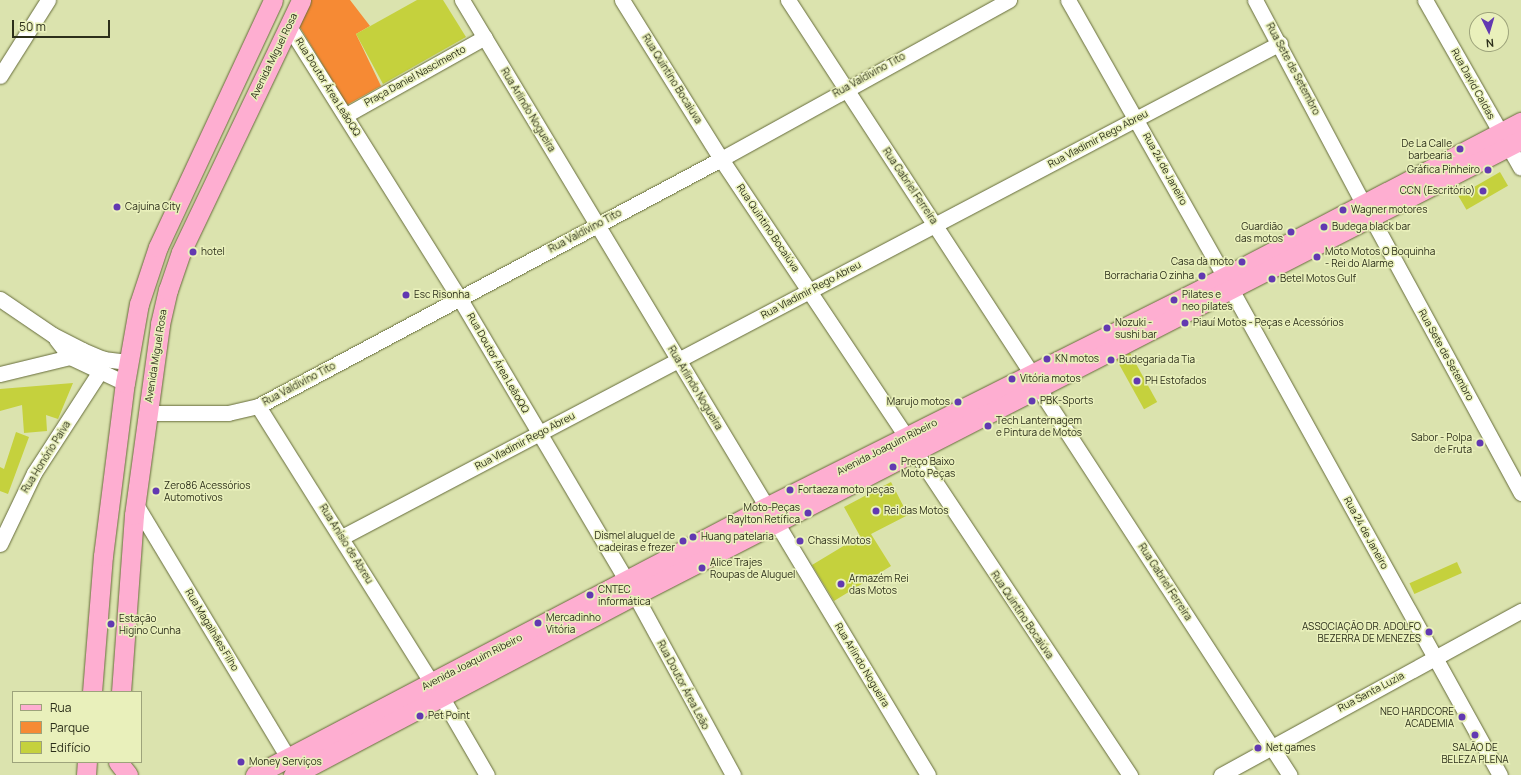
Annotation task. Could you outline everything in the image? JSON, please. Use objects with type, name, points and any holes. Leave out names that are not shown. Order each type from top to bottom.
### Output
[{"type":"main road","points":[[92,691],[103,556],[128,362],[140,304],[158,247],[273,0]]},
{"type":"main road","name":"Avenida Miguel Rosa","points":[[121,691],[135,503],[160,324],[181,252],[301,0]]},
{"type":"main road","name":"Avenida Joaquim Ribeiro","points":[[255,775],[294,770],[436,690],[771,514],[911,446],[1228,284],[1367,210],[1510,140],[1521,122]]},
{"type":"main road","points":[[86,775],[87,763]]},
{"type":"main road","points":[[111,775],[113,763]]},
{"type":"main road","points":[[119,763],[128,775]]},
{"type":"street","points":[[0,76],[48,0]]},
{"type":"street","name":"Rua Arlindo Nogueira","points":[[462,0],[928,775]]},
{"type":"street","name":"Rua Quintino Bocaiuva","points":[[622,0],[721,159]]},
{"type":"street","name":"Rua Gabriel Ferreira","points":[[788,0],[844,89],[936,224],[1290,775]]},
{"type":"street","name":"Rua Valdivino Tito","points":[[147,413],[228,414],[258,406],[721,159],[844,89],[1009,0]]},
{"type":"street","name":"Rua 24 de Janeiro","points":[[1068,0],[1228,284],[1500,775]]},
{"type":"street","name":"Rua Sete de Setembro","points":[[1255,0],[1280,43],[1367,210],[1521,493]]},
{"type":"street","name":"Rua David Caldas","points":[[1425,0],[1510,140],[1521,168]]},
{"type":"street","name":"Rua Doutor Área LeãoQQ","points":[[288,25],[346,115],[460,299],[538,434],[631,588]]},
{"type":"street","name":"Praça Daniel Nascimento","points":[[346,115],[485,37]]},
{"type":"street","name":"Rua Vladimir Rego Abreu","points":[[342,537],[1280,43]]},
{"type":"street","name":"Rua Quintino Bocaiúva","points":[[721,159],[1130,775]]},
{"type":"street","points":[[0,299],[125,383]]},
{"type":"street","points":[[53,335],[70,357]]},
{"type":"street","points":[[0,374],[70,357],[101,366],[128,362]]},
{"type":"street","name":"Rua Honório Paiva","points":[[0,544],[34,473],[101,366]]},
{"type":"street","name":"Rua Anísio de Abreu","points":[[258,406],[342,537],[487,775]]},
{"type":"street","name":"Rua Magalhães Filho","points":[[135,503],[294,770]]},
{"type":"street","name":"Rua Doutor Área Leão","points":[[631,588],[733,775]]},
{"type":"street","name":"Rua Santa Luzia","points":[[1221,775],[1521,611]]},
{"type":"green space","points":[[310,0],[350,0],[370,26],[356,34],[381,86],[347,105],[298,24]]},
{"type":"building","points":[[417,0],[443,0],[466,37],[383,84],[356,34]]},
{"type":"building","name":"CCN (Escritório)","points":[[1500,172],[1508,186],[1466,210],[1458,196]]},
{"type":"building","name":"PH Estofados","points":[[1130,353],[1157,402],[1144,409],[1117,360]]},
{"type":"building","points":[[73,383],[58,419],[46,415],[47,431],[24,433],[22,405],[0,411],[0,389]]},
{"type":"building","points":[[16,432],[29,437],[8,494],[0,491],[0,467],[4,469]]},
{"type":"building","points":[[891,482],[908,515],[871,534],[891,566],[834,601],[812,565],[860,536],[844,507]]},
{"type":"building","points":[[1457,562],[1462,573],[1414,594],[1409,583]]},
{"type":"place","name":"De La Calle barbearia","points":[[1460,149]]},
{"type":"place","name":"Gráfica Pinheiro","points":[[1488,170]]},
{"type":"place","name":"CCN (Escritório)","points":[[1483,191]]},
{"type":"place","name":"Cajuína City","points":[[117,207]]},
{"type":"place","name":"Wagner motores","points":[[1343,210]]},
{"type":"place","name":"Budega black bar","points":[[1324,227]]},
{"type":"place","name":"Guardião das motos","points":[[1291,232]]},
{"type":"place","name":"hotel","points":[[193,252]]},
{"type":"place","name":"Moto Motos O Boquinha - Rei do Alarme","points":[[1317,257]]},
{"type":"place","name":"Casa da moto","points":[[1242,262]]},
{"type":"place","name":"Borracharia O zinha","points":[[1202,276]]},
{"type":"place","name":"Betel Motos Gulf","points":[[1272,279]]},
{"type":"place","name":"Esc Risonha","points":[[406,295]]},
{"type":"place","name":"Pilates e neo pilates","points":[[1174,300]]},
{"type":"place","name":"Piauí Motos - Peças e Acessórios","points":[[1185,323]]},
{"type":"place","name":"Nozuki - sushi bar","points":[[1107,328]]},
{"type":"place","name":"KN motos","points":[[1047,359]]},
{"type":"place","name":"Budegaria da Tia","points":[[1111,360]]},
{"type":"place","name":"Vitória motos","points":[[1012,379]]},
{"type":"place","name":"PH Estofados","points":[[1137,381]]},
{"type":"place","name":"PBK-Sports","points":[[1032,401]]},
{"type":"place","name":"Marujo motos","points":[[958,402]]},
{"type":"place","name":"Tech Lanternagem e Pintura de Motos","points":[[988,426]]},
{"type":"place","name":"Sabor - Polpa de Fruta","points":[[1480,443]]},
{"type":"place","name":"Preço Baixo Moto Peças","points":[[893,467]]},
{"type":"place","name":"Fortaeza moto peças","points":[[790,490]]},
{"type":"place","name":"Zero86 Acessórios Automotivos","points":[[156,491]]},
{"type":"place","name":"Rei das Motos","points":[[876,511]]},
{"type":"place","name":"Moto-Peças Raylton Retífica","points":[[808,513]]},
{"type":"place","name":"Huang patelaria","points":[[693,537]]},
{"type":"place","name":"Dismel aluguel de cadeiras e frezer","points":[[683,541]]},
{"type":"place","name":"Chassi Motos","points":[[800,541]]},
{"type":"place","name":"Alice Trajes Roupas de Aluguel","points":[[702,568]]},
{"type":"place","name":"Armazém Rei das Motos","points":[[841,584]]},
{"type":"place","name":"CNTEC informática","points":[[590,595]]},
{"type":"place","name":"Mercadinho Vitória","points":[[538,623]]},
{"type":"place","name":"Estação Higino Cunha","points":[[111,624]]},
{"type":"place","name":"ASSOCIAÇÃO DR. ADOLFO BEZERRA DE MENEZES","points":[[1429,632]]},
{"type":"place","name":"Pet Point","points":[[420,716]]},
{"type":"place","name":"NEO HARDCORE ACADEMIA","points":[[1462,717]]},
{"type":"place","name":"SALÃO DE BELEZA PLENA","points":[[1475,735]]},
{"type":"place","name":"Net games","points":[[1258,748]]},
{"type":"place","name":"Money Serviços","points":[[241,762]]}]
